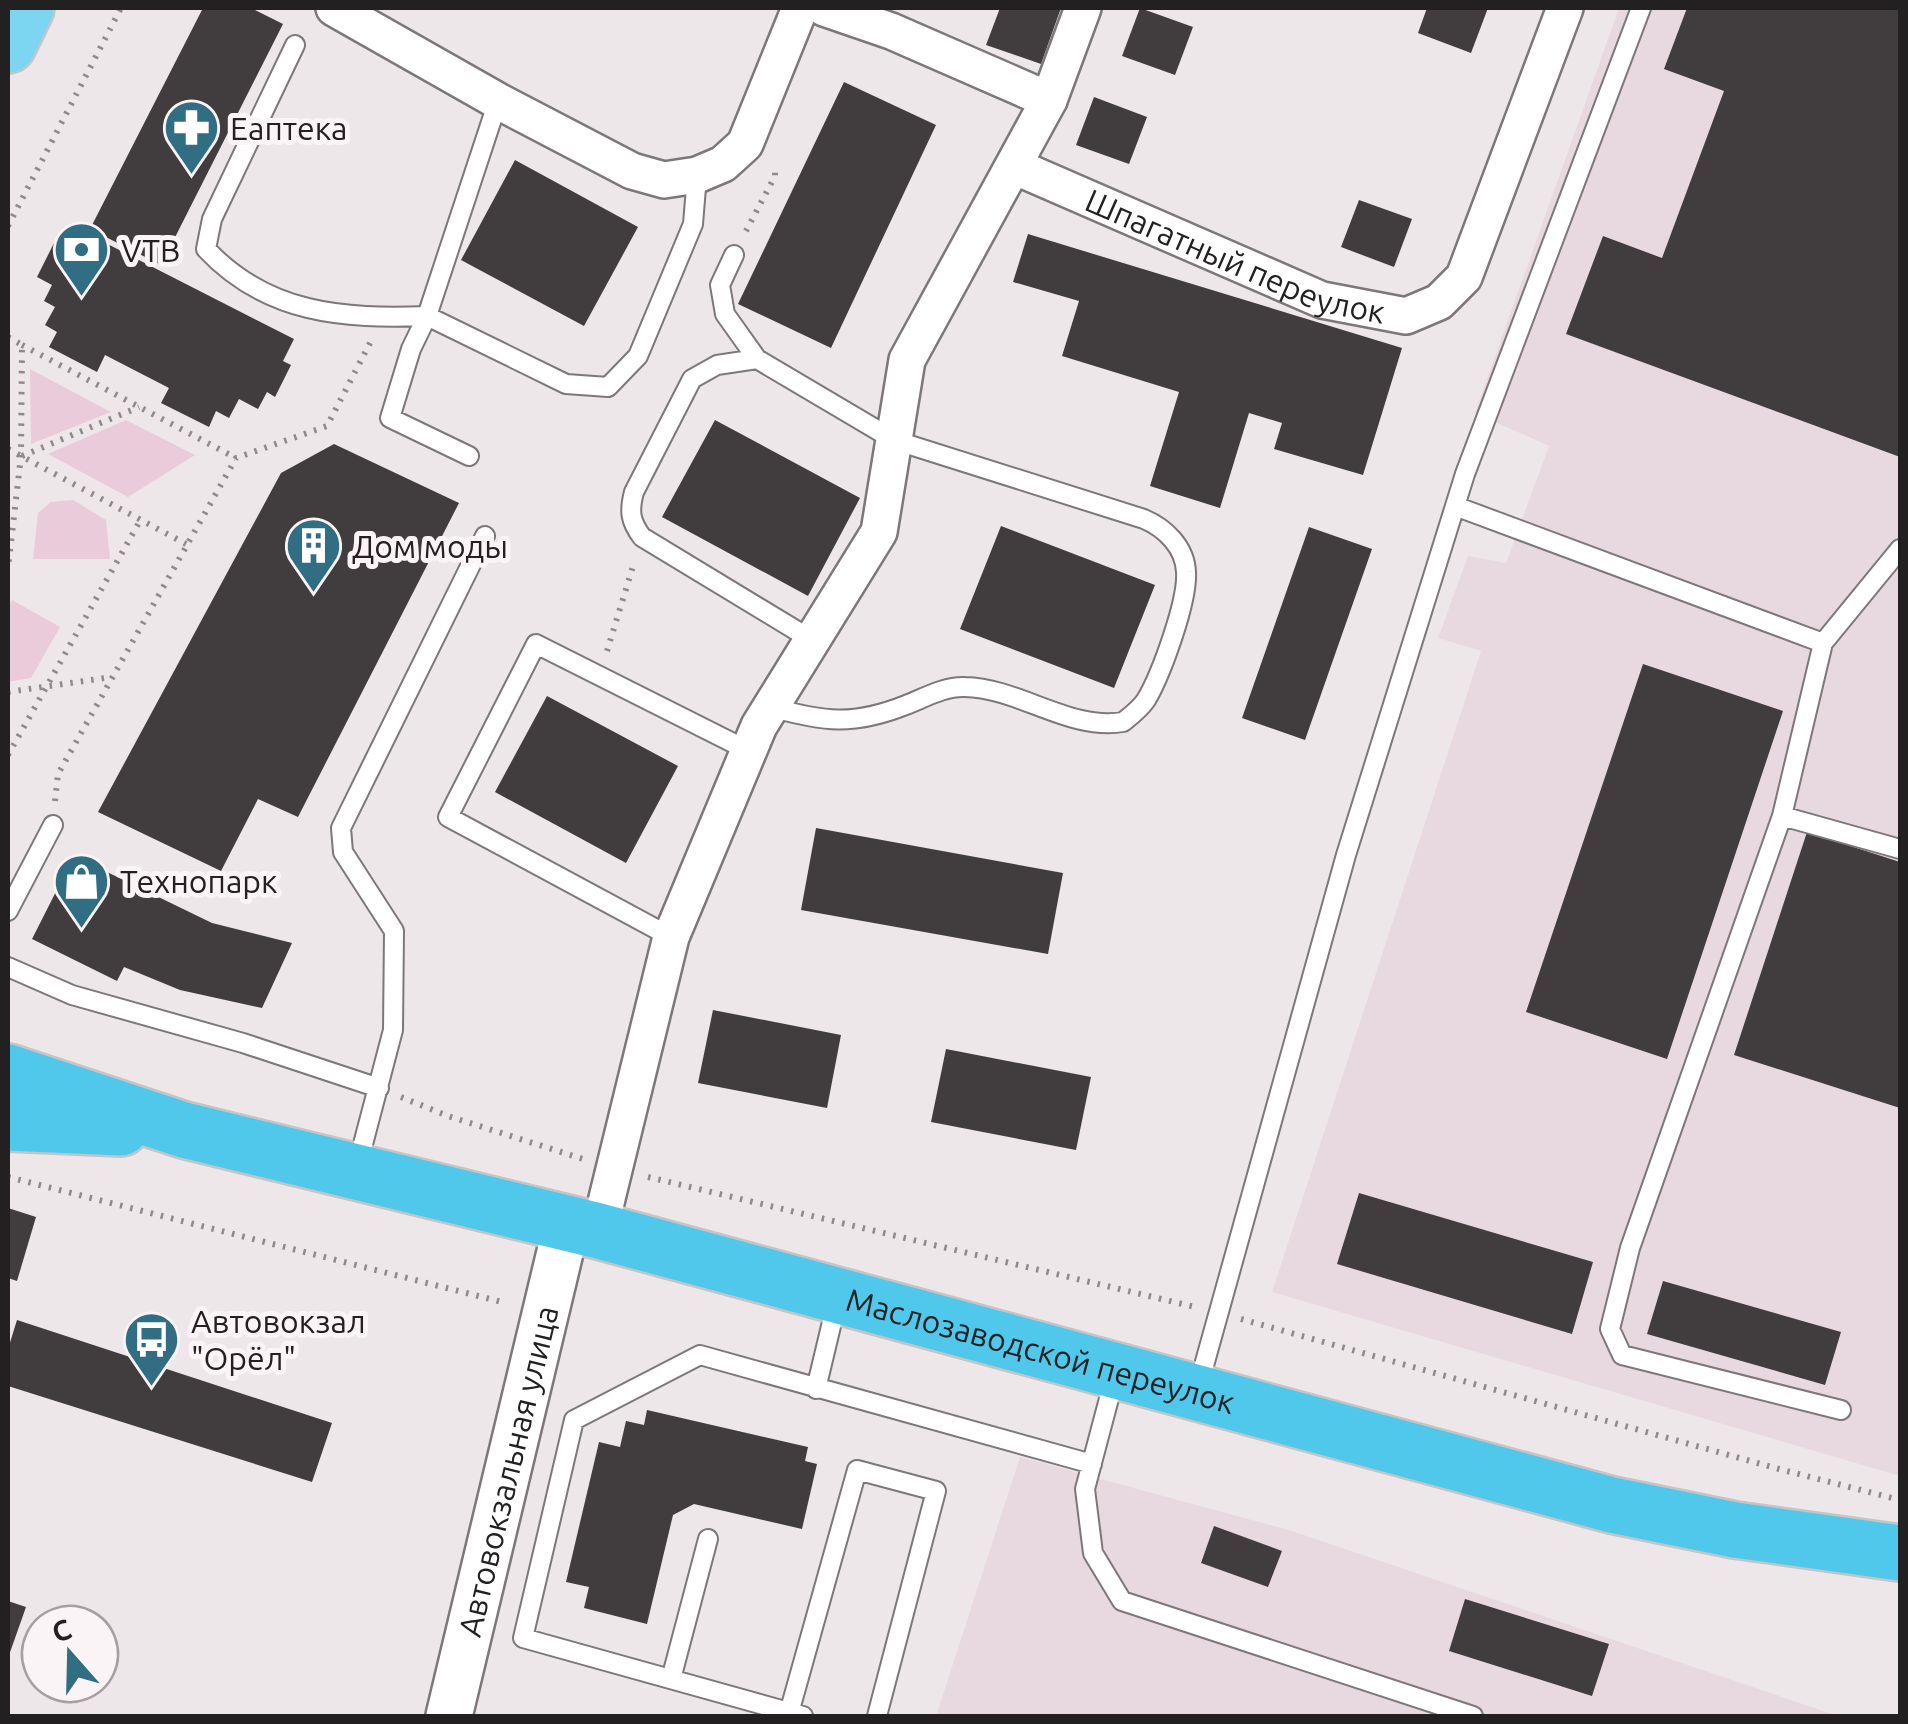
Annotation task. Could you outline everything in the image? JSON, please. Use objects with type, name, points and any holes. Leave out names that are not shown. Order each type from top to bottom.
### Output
[{"type":"highway","name":"Маслозаводской переулок","points":[[8,1072],[184,1130],[583,1227],[1612,1504],[1735,1530],[1900,1553]]},
{"type":"highway","name":"Маслозаводской переулок","points":[[8,1123],[184,1130]]},
{"type":"main road","points":[[8,45],[26,8]]},
{"type":"street","points":[[334,8],[632,171],[664,180],[723,164],[745,144],[800,8]]},
{"type":"street","points":[[824,8],[891,31],[1049,100]]},
{"type":"street","points":[[583,1227],[616,1170],[671,937],[747,750],[879,532],[907,360],[1049,100],[1083,8]]},
{"type":"street","name":"Шпагатный переулок","points":[[1014,166],[1322,300],[1406,316],[1439,302],[1464,277],[1565,8]]},
{"type":"street","name":"Автовокзальная улица","points":[[449,1716],[583,1227]]},
{"type":"lane","points":[[1197,1390],[1346,855],[1455,506],[1641,8]]},
{"type":"lane","points":[[295,45],[212,219],[206,249],[228,272],[295,307],[383,318],[427,316],[566,384],[608,386],[638,356],[693,224],[697,174]]},
{"type":"lane","points":[[469,456],[390,418],[498,101]]},
{"type":"lane","points":[[734,255],[720,285],[725,314],[757,359],[894,440],[1162,527],[1176,544],[1186,574],[1178,619],[1146,699],[1123,722],[1092,723],[984,689],[961,686],[872,718],[818,720],[770,707]]},
{"type":"lane","points":[[757,359],[717,365],[692,379],[634,492],[630,507],[632,524],[642,537],[812,640]]},
{"type":"lane","points":[[1455,506],[1824,643]]},
{"type":"lane","points":[[355,1172],[393,1030],[394,931],[342,852],[341,828],[486,536]]},
{"type":"lane","points":[[1842,1410],[1622,1355],[1610,1328],[1630,1248],[1782,816],[1824,643],[1900,549]]},
{"type":"lane","points":[[671,937],[448,817],[536,644],[747,750]]},
{"type":"lane","points":[[1782,816],[1900,849]]},
{"type":"lane","points":[[8,911],[53,825]]},
{"type":"lane","points":[[8,967],[72,996],[243,1044],[379,1088]]},
{"type":"lane","points":[[816,1390],[839,1296]]},
{"type":"lane","points":[[877,1716],[936,1491],[857,1470],[796,1714],[524,1638],[574,1420],[700,1355],[1092,1464]]},
{"type":"lane","points":[[1117,1370],[1085,1489],[1093,1554],[1122,1600],[1472,1716]]},
{"type":"lane","points":[[671,1679],[708,1539]]},
{"type":"path","points":[[8,226],[121,8]]},
{"type":"path","points":[[53,825],[58,774],[236,458],[327,426],[383,318]]},
{"type":"path","points":[[8,337],[236,458]]},
{"type":"path","points":[[8,568],[21,456],[22,345]]},
{"type":"path","points":[[21,456],[139,407]]},
{"type":"path","points":[[8,449],[186,544]]},
{"type":"path","points":[[8,755],[140,520]]},
{"type":"path","points":[[600,676],[642,537]]},
{"type":"path","points":[[8,692],[112,677]]},
{"type":"path","points":[[379,1088],[448,1116],[616,1170],[1218,1312],[1900,1500]]},
{"type":"path","points":[[8,1177],[502,1302],[500,1319]]},
{"type":"shaded area","points":[[1619,8],[1900,8],[1900,1476],[1272,1292],[1481,651],[1438,638],[1468,556],[1506,563],[1549,446],[1475,413]]},
{"type":"shaded area","points":[[30,369],[111,412],[31,444]]},
{"type":"shaded area","points":[[126,420],[195,455],[128,497],[48,454]]},
{"type":"shaded area","points":[[73,500],[106,520],[110,559],[33,559],[38,513],[51,502]]},
{"type":"shaded area","points":[[12,600],[60,627],[31,678],[8,682],[8,608]]},
{"type":"shaded area","points":[[1020,1457],[1289,1530],[1838,1716],[936,1716]]},
{"type":"building","points":[[203,8],[251,8],[283,24],[161,265],[90,229]]},
{"type":"building","points":[[1000,8],[1061,8],[1041,64],[986,45]]},
{"type":"building","points":[[1140,8],[1193,27],[1175,75],[1122,56]]},
{"type":"building","points":[[1427,8],[1488,8],[1471,53],[1418,33]]},
{"type":"building","points":[[1687,8],[1900,8],[1900,457],[1566,334],[1603,236],[1662,258],[1724,91],[1664,69]]},
{"type":"building","points":[[844,82],[936,125],[831,348],[738,304]]},
{"type":"building","points":[[1094,97],[1147,117],[1129,164],[1076,145]]},
{"type":"building","points":[[515,160],[638,227],[584,326],[461,260]]},
{"type":"building","points":[[1359,200],[1412,219],[1394,267],[1341,247]]},
{"type":"building","points":[[80,230],[294,339],[283,361],[291,365],[275,397],[267,392],[258,409],[239,399],[229,418],[216,411],[209,427],[161,403],[169,388],[105,355],[97,372],[49,347],[57,332],[45,325],[55,307],[44,301],[52,285],[37,277],[55,241],[70,249]]},
{"type":"building","points":[[1028,234],[1402,348],[1363,475],[1274,449],[1282,423],[1249,413],[1220,508],[1150,486],[1179,392],[1062,356],[1079,301],[1013,282]]},
{"type":"building","points":[[715,420],[860,498],[808,596],[662,517]]},
{"type":"building","name":"Дом моды","points":[[334,444],[459,503],[298,817],[258,799],[221,871],[98,812],[281,473]]},
{"type":"building","points":[[1001,526],[1155,585],[1114,688],[960,629]]},
{"type":"building","points":[[1309,527],[1372,549],[1305,740],[1242,718]]},
{"type":"building","points":[[1643,664],[1783,711],[1667,1059],[1526,1012]]},
{"type":"building","points":[[547,696],[678,766],[626,863],[495,792]]},
{"type":"building","points":[[816,828],[1063,873],[1048,954],[801,910]]},
{"type":"building","points":[[1807,832],[1900,862],[1900,1108],[1734,1055]]},
{"type":"building","points":[[74,856],[212,923],[292,943],[262,1008],[180,990],[124,967],[117,981],[32,939]]},
{"type":"building","points":[[713,1010],[841,1035],[827,1108],[698,1083]]},
{"type":"building","points":[[946,1049],[1091,1077],[1076,1150],[931,1122]]},
{"type":"building","points":[[1359,1193],[1593,1262],[1572,1334],[1337,1264]]},
{"type":"building","points":[[8,1208],[36,1217],[17,1281],[8,1278]]},
{"type":"building","points":[[1663,1281],[1841,1332],[1825,1385],[1647,1334]]},
{"type":"building","points":[[17,1320],[332,1423],[312,1482],[8,1386],[8,1349]]},
{"type":"building","points":[[647,1410],[808,1447],[805,1461],[817,1464],[802,1529],[694,1504],[673,1515],[647,1624],[584,1608],[589,1587],[566,1582],[599,1442],[620,1447],[626,1421],[644,1425]]},
{"type":"building","points":[[1214,1526],[1282,1551],[1268,1587],[1201,1563]]},
{"type":"building","points":[[1465,1599],[1609,1644],[1592,1696],[1449,1651]]},
{"type":"building","points":[[8,1601],[20,1605],[20,1624],[8,1658]]},
{"type":"place","name":"Еаптека","points":[[191,177]]},
{"type":"place","name":"VTB","points":[[82,299]]},
{"type":"place","name":"Дом моды","points":[[313,595]]},
{"type":"place","name":"Технопарк","points":[[81,930]]},
{"type":"place","name":"Автовокзал \"Орёл\"","points":[[152,1388]]}]
